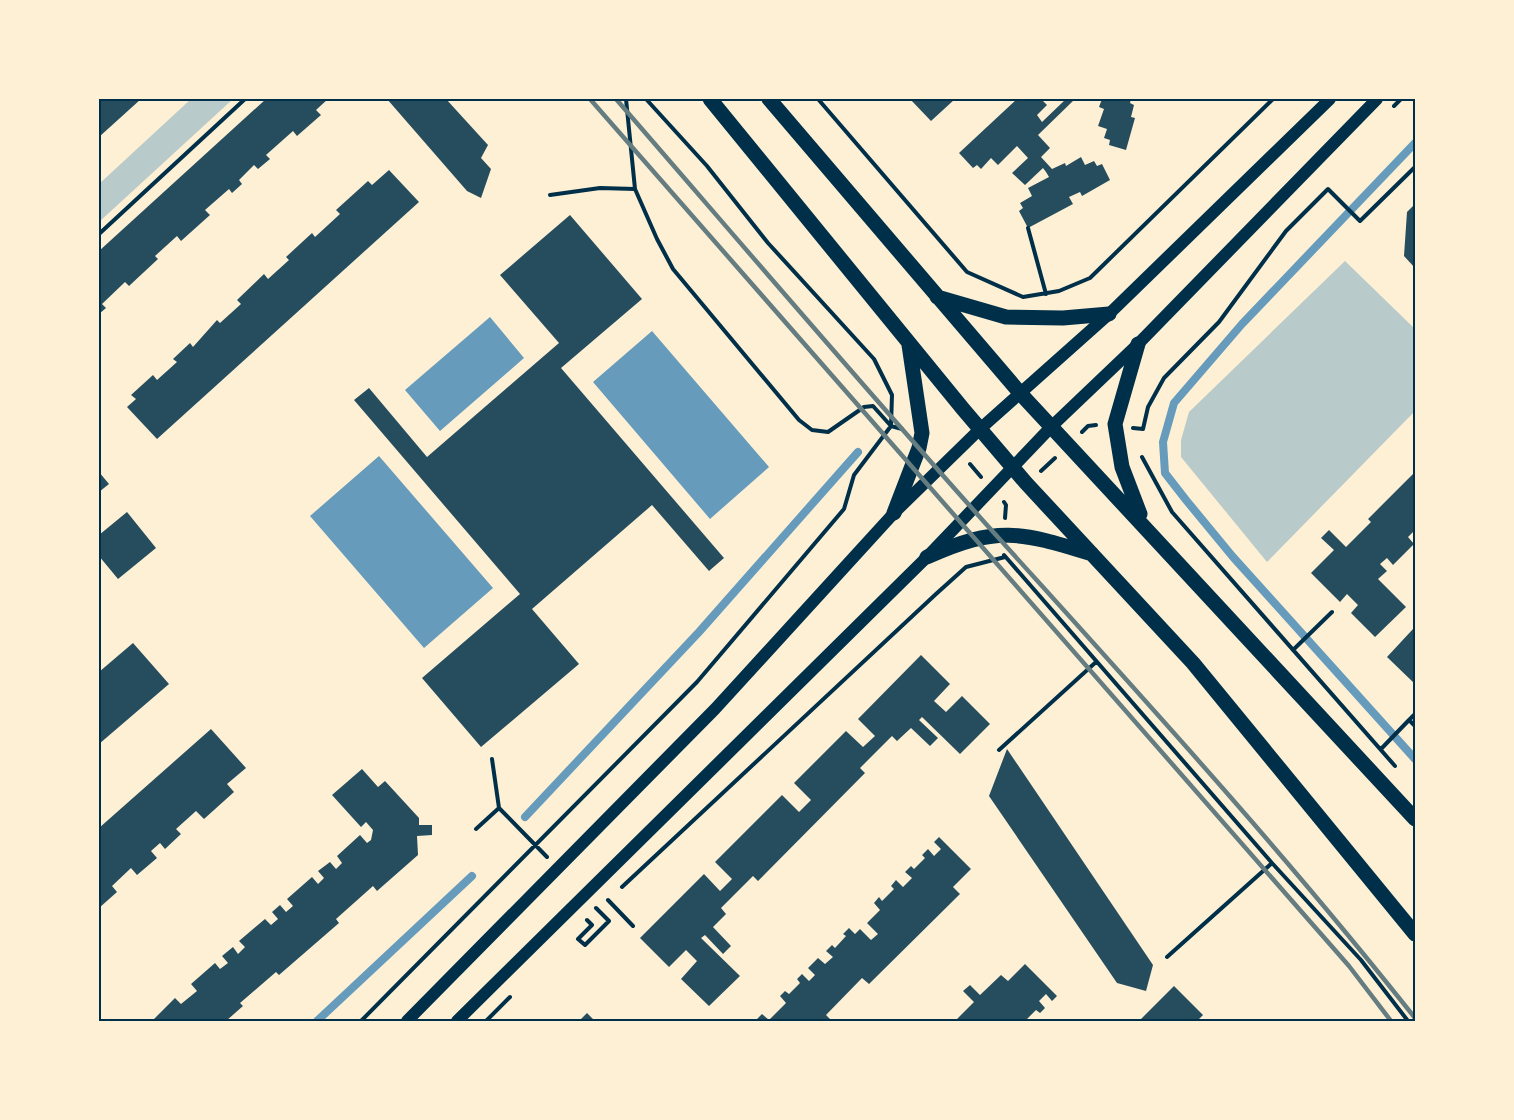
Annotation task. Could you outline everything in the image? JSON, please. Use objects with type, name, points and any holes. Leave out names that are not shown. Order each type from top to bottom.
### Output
[{"type":"main road","points":[[710,99],[909,344],[1026,483],[1194,663],[1415,934]]},
{"type":"main road","points":[[769,99],[1020,393],[1143,522],[1415,819]]},
{"type":"main road","points":[[407,1021],[715,709],[894,513],[981,429],[1109,314],[1330,99]]},
{"type":"main road","points":[[457,1021],[927,557],[1052,426],[1138,345],[1377,99]]},
{"type":"main road","points":[[937,297],[1006,317],[1063,318],[1109,314]]},
{"type":"main road","points":[[894,513],[920,448],[922,433],[920,404],[909,344]]},
{"type":"main road","points":[[1138,345],[1115,424],[1122,467],[1143,522]]},
{"type":"main road","points":[[927,557],[964,540],[1003,534],[1026,535],[1095,555]]},
{"type":"path","points":[[99,234],[245,99]]},
{"type":"path","points":[[626,99],[635,189],[673,269],[799,420],[812,430],[828,432],[864,407],[873,406],[891,426],[922,433]]},
{"type":"path","points":[[361,1021],[697,682],[844,509],[854,475],[891,426],[892,395],[874,359],[768,243],[707,166],[646,99]]},
{"type":"path","points":[[818,99],[967,272],[1023,297],[1046,294],[1090,278],[1273,99]]},
{"type":"path","points":[[1135,438],[1131,428],[1143,429],[1156,388],[1219,322],[1286,231],[1328,189],[1360,221],[1415,167]]},
{"type":"path","points":[[550,195],[600,188],[635,189]]},
{"type":"path","points":[[1028,228],[1046,294]]},
{"type":"path","points":[[1088,426],[1070,445],[1026,483],[1006,505],[1003,534],[1005,557],[1272,863],[1361,960],[1408,1021]]},
{"type":"path","points":[[1138,448],[1146,467],[1172,512],[1401,773]]},
{"type":"path","points":[[958,451],[1006,505]]},
{"type":"path","points":[[633,926],[608,900],[966,567],[1005,557]]},
{"type":"path","points":[[1293,650],[1332,612]]},
{"type":"path","points":[[999,750],[1096,662]]},
{"type":"path","points":[[1381,749],[1415,714]]},
{"type":"path","points":[[1409,720],[1415,726]]},
{"type":"path","points":[[476,829],[499,808],[492,759]]},
{"type":"path","points":[[1167,957],[1272,863]]},
{"type":"path","points":[[587,920],[592,925],[578,939],[585,945],[609,921]]},
{"type":"shaded area","points":[[191,99],[233,99],[99,222],[99,184]]},
{"type":"shaded area","points":[[1345,261],[1415,329],[1415,411],[1267,562],[1181,457],[1181,440],[1189,412]]},
{"type":"water","points":[[490,317],[524,358],[440,431],[405,390]]},
{"type":"water","points":[[652,331],[769,467],[710,519],[593,382]]},
{"type":"water","points":[[379,456],[493,588],[424,648],[310,516]]},
{"type":"building","points":[[99,99],[141,99],[99,137]]},
{"type":"building","points":[[266,99],[328,99],[316,110],[321,115],[297,136],[293,131],[266,155],[270,159],[258,169],[254,165],[239,180],[242,184],[232,193],[229,189],[205,210],[210,215],[181,241],[177,236],[155,256],[158,259],[129,286],[125,282],[102,304],[106,308],[99,314],[99,251]]},
{"type":"building","points":[[387,99],[446,99],[488,145],[481,158],[491,169],[481,198],[467,191]]},
{"type":"building","points":[[910,99],[955,99],[931,121]]},
{"type":"building","points":[[1017,99],[1046,99],[1043,101],[1047,105],[1037,115],[1042,122],[1066,99],[1075,99],[1038,135],[1050,148],[1041,157],[1052,169],[1065,163],[1066,166],[1081,157],[1085,165],[1094,161],[1097,166],[1102,164],[1110,180],[1082,196],[1080,192],[1069,197],[1073,204],[1028,228],[1019,211],[1023,208],[1020,203],[1032,196],[1028,188],[1049,177],[1043,168],[1025,185],[1012,173],[1028,158],[1017,146],[998,165],[991,158],[981,169],[977,165],[973,168],[959,153]]},
{"type":"building","points":[[1102,99],[1131,99],[1130,103],[1134,105],[1131,117],[1135,118],[1126,150],[1109,145],[1110,140],[1104,138],[1107,129],[1098,126],[1104,109],[1099,107]]},
{"type":"building","points":[[389,170],[419,202],[157,439],[127,407],[136,399],[131,395],[153,375],[157,380],[177,362],[173,359],[190,343],[193,347],[217,320],[220,323],[241,304],[237,300],[264,274],[268,279],[289,260],[286,257],[312,233],[315,237],[340,214],[336,210],[368,181],[372,185]]},
{"type":"building","points":[[1415,204],[1415,268],[1404,256],[1407,212]]},
{"type":"building","points":[[570,215],[642,299],[561,368],[724,558],[709,571],[652,505],[532,609],[579,664],[481,747],[422,678],[520,594],[354,400],[369,388],[427,457],[559,343],[500,275]]},
{"type":"building","points":[[99,472],[109,484],[99,492]]},
{"type":"building","points":[[1415,472],[1415,530],[1408,537],[1414,544],[1393,565],[1387,558],[1380,564],[1387,571],[1378,579],[1406,607],[1375,637],[1351,613],[1358,605],[1347,594],[1340,602],[1311,573],[1334,550],[1321,538],[1329,530],[1346,547],[1371,522],[1368,519]]},
{"type":"building","points":[[127,512],[156,548],[118,579],[99,556],[99,535]]},
{"type":"building","points":[[1413,629],[1415,631],[1415,684],[1387,657]]},
{"type":"building","points":[[133,643],[169,684],[99,744],[99,672]]},
{"type":"building","points":[[921,655],[950,684],[934,701],[946,712],[962,696],[990,724],[960,754],[922,717],[919,720],[938,738],[930,746],[911,728],[897,741],[892,736],[860,768],[865,773],[758,881],[753,876],[721,908],[726,914],[713,927],[731,946],[723,954],[705,935],[701,938],[740,976],[709,1006],[681,979],[697,961],[686,950],[669,967],[640,938],[704,874],[720,891],[732,879],[715,862],[782,795],[799,812],[811,800],[794,783],[846,731],[863,747],[875,736],[858,719]]},
{"type":"building","points":[[211,729],[246,768],[227,784],[234,792],[204,819],[196,811],[176,829],[181,834],[165,849],[160,843],[151,851],[157,858],[137,875],[131,868],[112,886],[117,892],[99,908],[99,828]]},
{"type":"building","points":[[1007,749],[1153,965],[1146,991],[1117,983],[989,796]]},
{"type":"building","points":[[362,769],[378,787],[385,781],[419,818],[419,825],[432,825],[432,835],[417,836],[418,855],[377,891],[373,886],[336,919],[339,923],[279,975],[276,972],[240,1003],[243,1006],[226,1021],[152,1021],[175,998],[181,1004],[197,991],[191,984],[215,963],[220,969],[228,963],[222,956],[233,947],[238,954],[245,947],[239,941],[265,919],[271,925],[278,919],[272,912],[280,905],[286,912],[293,906],[287,899],[312,877],[318,884],[324,878],[318,871],[330,862],[336,869],[342,863],[337,856],[360,835],[367,843],[371,840],[373,830],[366,822],[361,827],[332,795]]},
{"type":"building","points":[[939,837],[971,869],[953,887],[960,894],[869,984],[862,978],[826,1015],[832,1021],[759,1021],[757,1019],[762,1014],[769,1020],[786,1003],[780,996],[785,991],[789,994],[800,983],[797,979],[802,974],[809,981],[815,975],[808,968],[818,958],[825,964],[833,957],[826,951],[832,945],[835,948],[846,936],[843,934],[849,928],[855,934],[860,929],[871,940],[878,934],[867,923],[880,910],[874,903],[879,897],[882,901],[894,889],[891,886],[896,880],[903,887],[912,878],[905,872],[911,866],[914,869],[925,858],[922,855],[928,849],[934,856],[941,849],[934,842]]},
{"type":"building","points":[[1025,964],[1057,996],[1052,1001],[1046,994],[1039,1001],[1045,1008],[1040,1013],[1036,1010],[1025,1021],[955,1021],[974,1002],[963,991],[970,985],[980,995],[1001,975],[1008,981]]},
{"type":"building","points":[[1174,986],[1203,1015],[1197,1021],[1139,1021]]},
{"type":"building","points":[[587,1013],[595,1021],[579,1021]]},
{"type":"waterway","points":[[1415,143],[1242,324],[1174,403],[1163,442],[1165,473],[1186,500],[1233,557],[1415,759]]},
{"type":"waterway","points":[[525,817],[699,632],[858,452]]},
{"type":"waterway","points":[[317,1021],[472,876]]},
{"type":"railway","points":[[590,99],[1349,966],[1391,1021]]},
{"type":"railway","points":[[616,99],[939,471],[1312,891],[1415,1018]]}]
